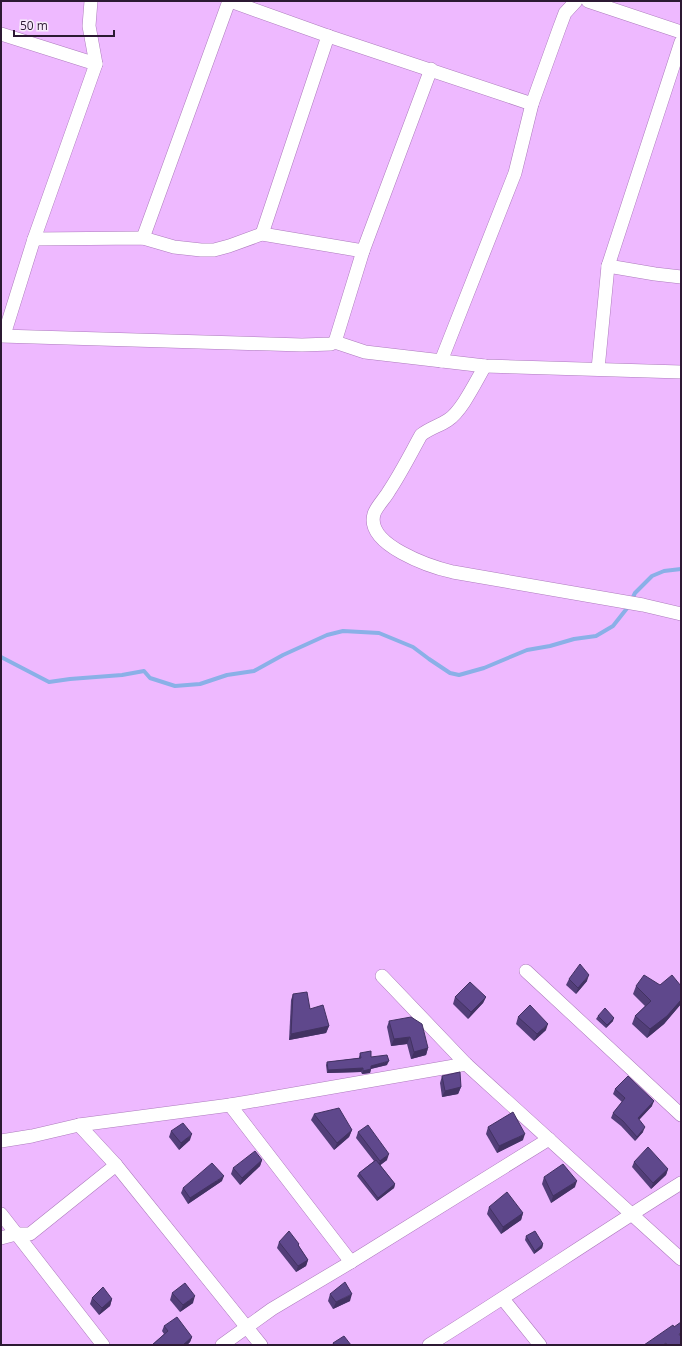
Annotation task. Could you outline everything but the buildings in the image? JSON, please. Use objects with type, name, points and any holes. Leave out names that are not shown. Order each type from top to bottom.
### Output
[{"type":"street","points":[[92,1],[90,26],[96,64],[34,239],[2,336],[302,346],[335,342],[365,352],[485,366],[681,372]]},
{"type":"street","points":[[143,238],[229,1],[328,36],[431,69],[532,104]]},
{"type":"street","points":[[441,361],[515,173],[532,104],[565,12],[576,1]]},
{"type":"street","points":[[588,1],[681,32]]},
{"type":"street","points":[[1,34],[96,64]]},
{"type":"street","points":[[262,234],[328,36]]},
{"type":"street","points":[[598,369],[608,266],[681,42]]},
{"type":"street","points":[[335,342],[362,251],[431,69]]},
{"type":"street","points":[[34,239],[143,238],[174,246],[201,250],[214,250],[262,234],[362,251]]},
{"type":"street","points":[[608,266],[681,277]]},
{"type":"street","points":[[485,366],[457,413],[449,420],[439,426],[429,429],[421,435],[390,490],[374,514],[374,528],[382,538],[396,549],[434,568],[644,605],[681,614]]},
{"type":"street","points":[[526,971],[681,1115]]},
{"type":"street","points":[[382,976],[466,1064],[681,1259]]},
{"type":"street","points":[[1,1141],[79,1126],[230,1105],[466,1064]]},
{"type":"street","points":[[230,1105],[351,1262]]},
{"type":"street","points":[[79,1126],[116,1165],[261,1345]]},
{"type":"street","points":[[222,1345],[246,1326],[272,1309],[351,1262],[549,1139]]},
{"type":"street","points":[[1,1238],[16,1234],[30,1234],[116,1165]]},
{"type":"street","points":[[429,1345],[503,1299],[681,1183]]},
{"type":"street","points":[[1,1214],[103,1345]]},
{"type":"street","points":[[503,1299],[540,1345]]},
{"type":"waterway","points":[[1,657],[49,682],[122,675],[144,671],[150,678],[175,686],[200,684],[227,675],[254,671],[283,655],[327,635],[343,631],[379,633],[413,647],[450,673],[459,675],[484,668],[527,650],[550,646],[574,639],[596,636],[613,626],[628,607],[635,593],[652,576],[664,571],[681,569]]}]
